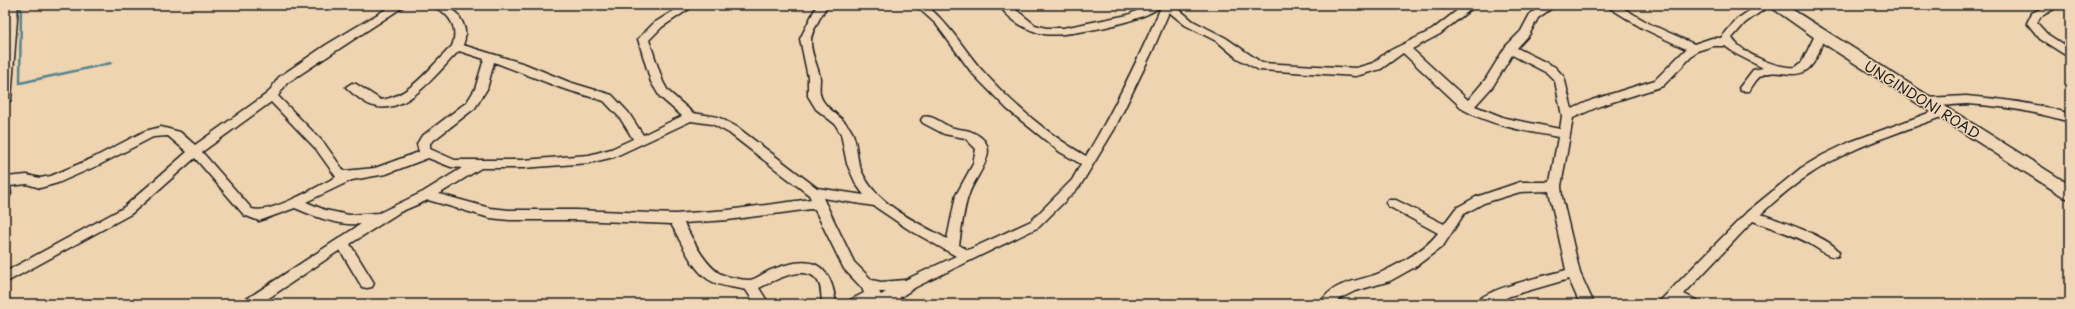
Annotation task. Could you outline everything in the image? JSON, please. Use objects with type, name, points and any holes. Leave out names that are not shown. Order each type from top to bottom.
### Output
[{"type":"main road","name":"UNGINDONI ROAD","points":[[1775,5],[2070,193]]},
{"type":"street","points":[[5,92],[12,5]]},
{"type":"street","points":[[5,278],[127,211],[194,152],[272,96],[284,80],[298,69],[401,5]]},
{"type":"street","points":[[352,87],[369,100],[379,104],[390,103],[412,92],[457,47],[459,25],[445,8],[438,5]]},
{"type":"street","points":[[690,5],[658,25],[643,39],[657,82],[664,94],[690,117]]},
{"type":"street","points":[[920,5],[940,22],[976,70],[1011,106],[1064,149],[1088,162]]},
{"type":"street","points":[[1004,5],[1015,16],[1032,27],[1046,31],[1063,31],[1131,18],[1156,5]]},
{"type":"street","points":[[855,304],[911,283],[1035,224],[1076,183],[1112,123],[1147,52],[1167,5],[1189,23],[1222,40],[1258,66],[1291,70],[1356,72],[1377,66],[1391,55],[1436,32],[1471,5]]},
{"type":"street","points":[[1468,106],[1489,83],[1510,49],[1525,33],[1534,16],[1551,5]]},
{"type":"street","points":[[1610,5],[1646,26],[1693,48]]},
{"type":"street","points":[[1727,42],[1726,38],[1741,21],[1765,5]]},
{"type":"street","points":[[2056,5],[2036,15],[2032,23],[2034,27],[2046,38],[2070,54]]},
{"type":"street","points":[[821,7],[805,39],[814,77],[814,96],[820,106],[839,121],[847,133],[851,147],[853,164],[862,184],[877,202],[913,226],[968,256]]},
{"type":"street","points":[[1745,88],[1757,73],[1775,69],[1792,71],[1799,70],[1807,64],[1820,35]]},
{"type":"street","points":[[1568,116],[1596,103],[1659,83],[1693,48],[1712,42],[1727,42],[1735,49],[1775,69]]},
{"type":"street","points":[[457,47],[521,67],[565,85],[608,98],[624,115],[640,140]]},
{"type":"street","points":[[1405,49],[1468,106],[1478,113],[1502,122],[1565,134]]},
{"type":"street","points":[[1510,49],[1557,74],[1560,80],[1568,116],[1555,186],[1558,210],[1569,249],[1573,273],[1587,304]]},
{"type":"street","points":[[490,58],[481,89],[471,106],[425,140],[423,144],[425,151],[455,164],[550,163],[589,159],[614,153],[690,117],[714,120],[733,130],[814,192],[877,202]]},
{"type":"street","points":[[272,96],[320,146],[341,175],[361,176],[428,153]]},
{"type":"street","points":[[1926,102],[1966,100],[2004,103],[2069,116]]},
{"type":"street","points":[[1669,300],[1719,246],[1751,215],[1794,178],[1827,158],[1854,145],[1907,127],[1942,112]]},
{"type":"street","points":[[927,120],[950,132],[970,136],[980,145],[983,154],[981,163],[962,194],[952,246]]},
{"type":"street","points":[[5,182],[27,179],[40,183],[54,180],[97,161],[134,140],[160,131],[170,132],[176,135],[202,158],[252,215],[259,216],[295,203],[350,176]]},
{"type":"street","points":[[250,304],[342,242],[381,218],[427,195],[479,164]]},
{"type":"street","points":[[1327,304],[1334,295],[1351,287],[1385,278],[1429,250],[1446,231],[1460,211],[1485,197],[1520,187],[1555,186]]},
{"type":"street","points":[[5,188],[5,194]]},
{"type":"street","points":[[814,192],[849,264],[876,297],[901,304]]},
{"type":"street","points":[[427,195],[490,213],[509,215],[675,219],[728,215],[804,204],[820,207]]},
{"type":"street","points":[[295,203],[323,214],[349,220],[381,218]]},
{"type":"street","points":[[1392,203],[1414,216],[1446,231]]},
{"type":"street","points":[[1751,215],[1818,242],[1833,252]]},
{"type":"street","points":[[675,219],[706,268],[716,278],[751,286],[778,271],[809,267],[816,270],[824,278],[829,289],[828,304]]},
{"type":"street","points":[[342,242],[367,283]]},
{"type":"street","points":[[1483,303],[1506,292],[1573,273]]},
{"type":"street","points":[[876,297],[895,286],[911,283]]},
{"type":"street","points":[[751,286],[762,304]]},
{"type":"street","points":[[1669,300],[1691,304]]},
{"type":"waterway","points":[[21,5],[20,83],[111,63]]},
{"type":"waterway","points":[[1786,5],[1822,28]]}]
